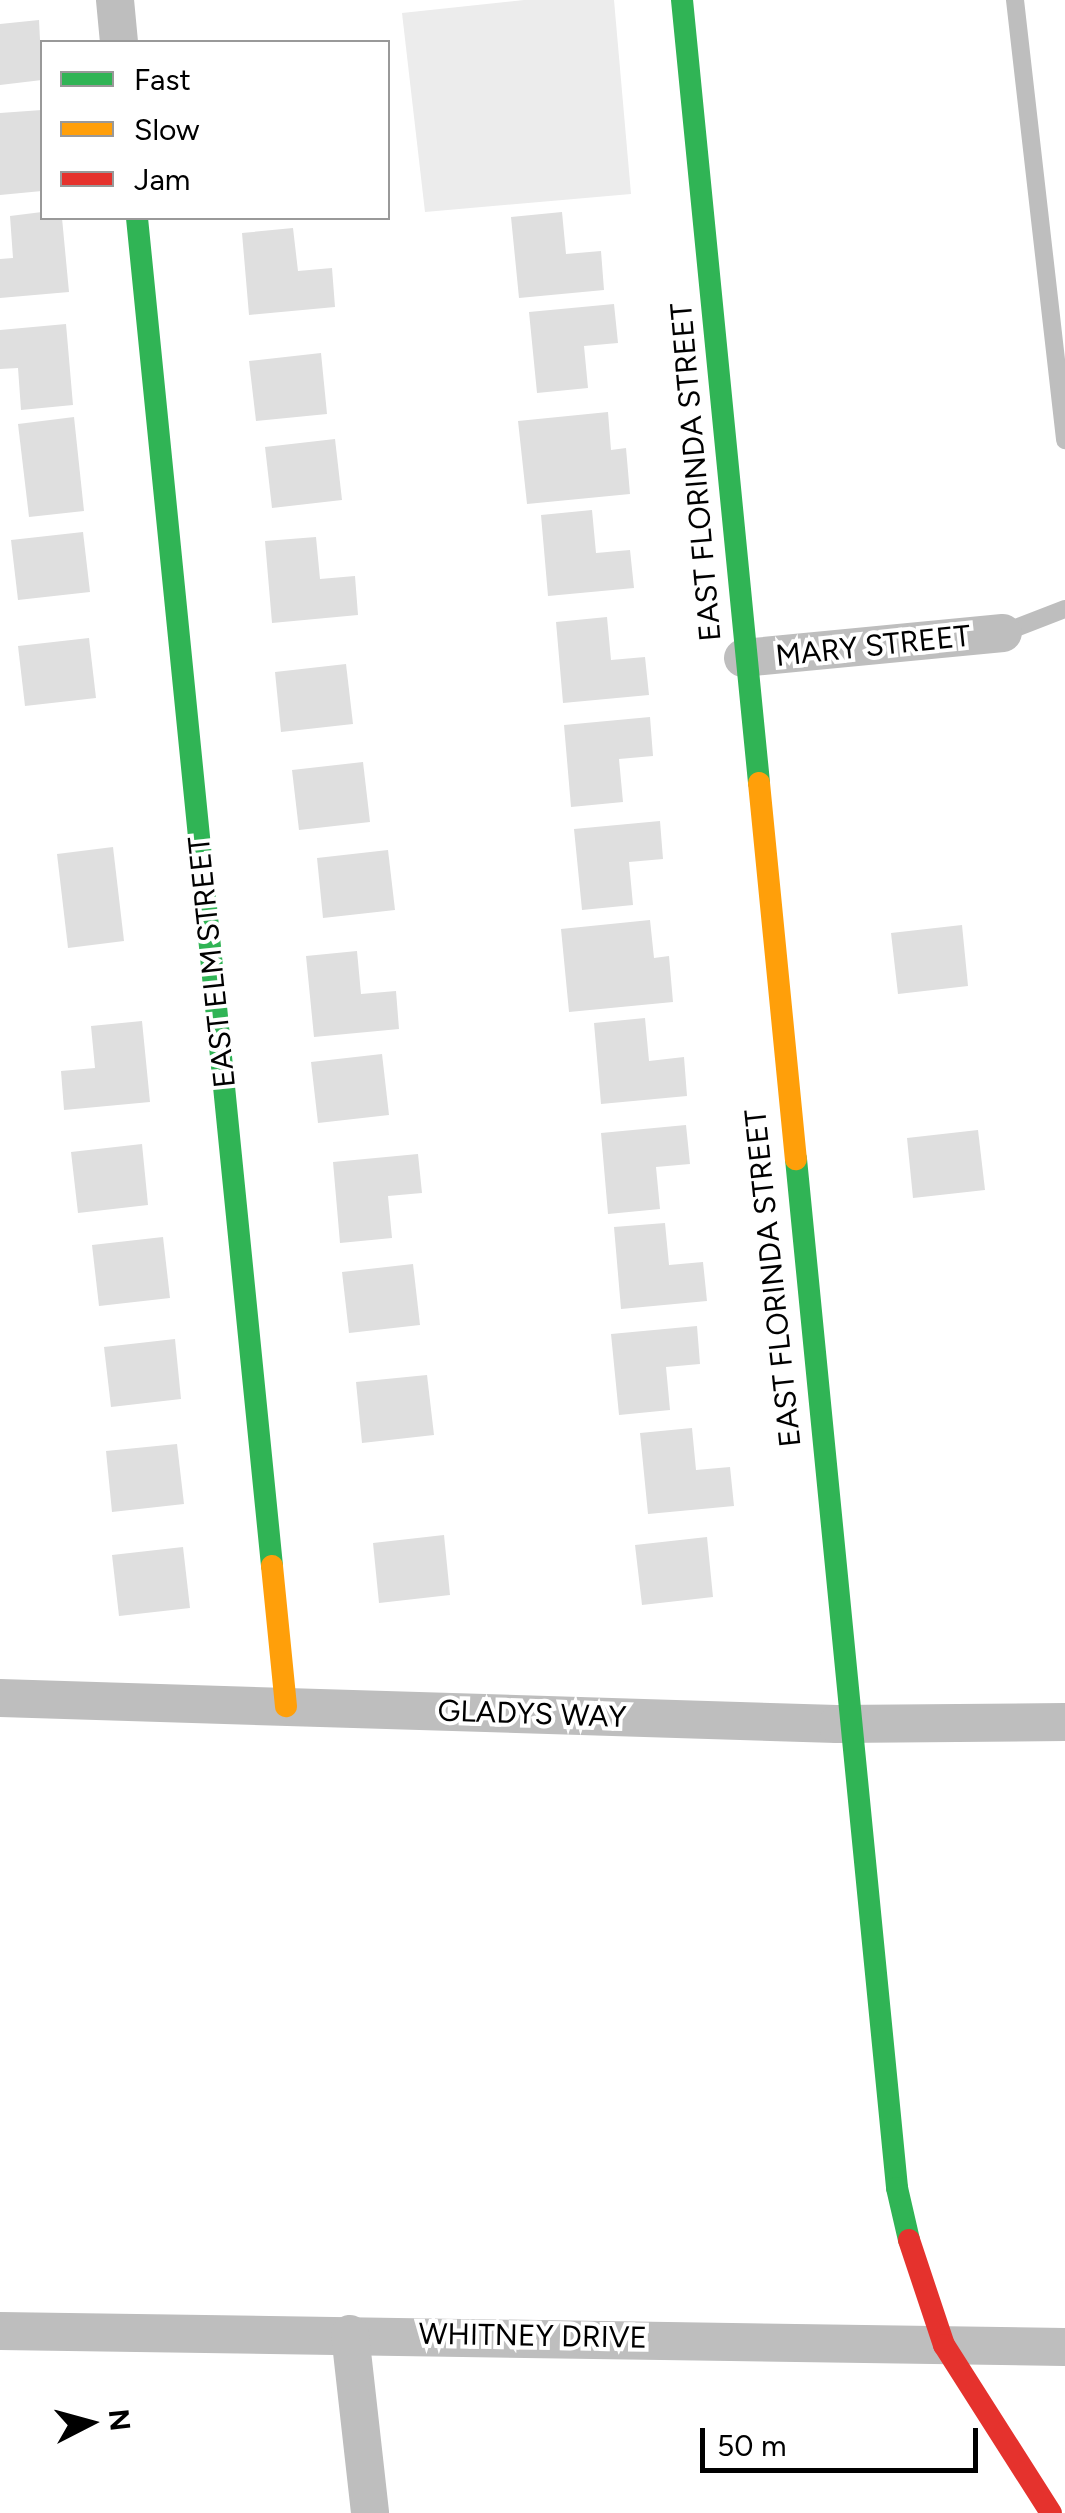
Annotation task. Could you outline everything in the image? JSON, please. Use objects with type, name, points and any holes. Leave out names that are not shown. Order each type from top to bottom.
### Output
[{"type":"street","points":[[115,0],[120,40]]},
{"type":"street","name":"EAST FLORINDA STREET","points":[[682,0],[847,1723],[897,2188],[918,2280],[944,2346],[1051,2513]]},
{"type":"street","name":"EAST ELM STREET","points":[[137,220],[286,1706]]},
{"type":"street","name":"MARY STREET","points":[[743,658],[1003,633]]},
{"type":"street","name":"GLADYS WAY","points":[[0,1698],[847,1723],[1065,1722]]},
{"type":"street","name":"WHITNEY DRIVE","points":[[0,2331],[1065,2347]]},
{"type":"street","points":[[350,2334],[370,2513]]},
{"type":"lane","points":[[1016,0],[1065,440]]},
{"type":"lane","points":[[1003,633],[1065,609]]},
{"type":"shaded area","points":[[524,0],[614,0],[631,194],[425,212],[402,13]]},
{"type":"building","points":[[39,20],[40,80],[0,85],[0,24]]},
{"type":"building","points":[[40,110],[40,191],[0,195],[0,113]]},
{"type":"building","points":[[40,212],[40,220],[62,220],[69,292],[0,298],[0,259],[13,258],[10,216]]},
{"type":"building","points":[[562,212],[566,254],[601,251],[604,290],[519,298],[511,217]]},
{"type":"building","points":[[293,228],[298,271],[332,268],[335,307],[249,315],[242,233]]},
{"type":"building","points":[[614,304],[618,343],[584,346],[588,388],[537,393],[529,312]]},
{"type":"building","points":[[66,324],[73,405],[21,410],[18,368],[0,369],[0,330]]},
{"type":"building","points":[[321,353],[327,414],[256,421],[249,361]]},
{"type":"building","points":[[608,412],[611,450],[626,448],[630,494],[527,504],[518,421]]},
{"type":"building","points":[[74,417],[84,511],[29,517],[18,424]]},
{"type":"building","points":[[335,439],[342,500],[272,508],[265,447]]},
{"type":"building","points":[[592,510],[596,553],[630,550],[634,588],[548,596],[541,515]]},
{"type":"building","points":[[83,532],[90,592],[18,600],[11,540]]},
{"type":"building","points":[[316,537],[320,579],[355,576],[358,615],[272,623],[265,541]]},
{"type":"building","points":[[607,617],[611,660],[645,657],[649,695],[563,703],[556,622]]},
{"type":"building","points":[[89,638],[96,698],[25,706],[18,646]]},
{"type":"building","points":[[346,664],[353,724],[281,732],[275,672]]},
{"type":"building","points":[[650,717],[653,756],[619,759],[623,802],[571,807],[564,725]]},
{"type":"building","points":[[363,762],[370,822],[299,830],[292,770]]},
{"type":"building","points":[[660,821],[663,859],[629,862],[633,905],[582,910],[574,829]]},
{"type":"building","points":[[113,847],[124,941],[68,948],[57,854]]},
{"type":"building","points":[[388,850],[395,910],[323,918],[317,858]]},
{"type":"building","points":[[650,920],[654,958],[669,956],[673,1002],[569,1012],[561,929]]},
{"type":"building","points":[[962,925],[968,986],[898,994],[891,933]]},
{"type":"building","points":[[357,951],[361,994],[396,991],[399,1029],[314,1037],[306,956]]},
{"type":"building","points":[[645,1018],[649,1061],[684,1057],[687,1096],[601,1104],[594,1023]]},
{"type":"building","points":[[142,1021],[150,1102],[64,1110],[61,1071],[95,1068],[91,1026]]},
{"type":"building","points":[[382,1054],[389,1115],[318,1123],[311,1062]]},
{"type":"building","points":[[686,1125],[690,1164],[656,1167],[660,1209],[608,1214],[601,1133]]},
{"type":"building","points":[[978,1130],[985,1190],[913,1198],[907,1138]]},
{"type":"building","points":[[142,1144],[148,1205],[78,1213],[71,1152]]},
{"type":"building","points":[[418,1154],[422,1193],[388,1196],[392,1238],[340,1243],[333,1162]]},
{"type":"building","points":[[665,1223],[669,1265],[703,1262],[707,1301],[621,1309],[614,1227]]},
{"type":"building","points":[[163,1237],[170,1298],[99,1306],[92,1245]]},
{"type":"building","points":[[413,1264],[420,1325],[349,1333],[342,1272]]},
{"type":"building","points":[[697,1326],[700,1364],[666,1367],[670,1410],[619,1415],[611,1334]]},
{"type":"building","points":[[175,1339],[181,1399],[111,1407],[104,1347]]},
{"type":"building","points":[[427,1375],[434,1435],[362,1443],[356,1382]]},
{"type":"building","points":[[692,1428],[696,1470],[730,1467],[734,1506],[648,1514],[640,1433]]},
{"type":"building","points":[[177,1444],[184,1504],[112,1512],[106,1451]]},
{"type":"building","points":[[444,1535],[450,1595],[379,1603],[373,1543]]},
{"type":"building","points":[[707,1537],[713,1597],[642,1605],[635,1545]]},
{"type":"building","points":[[183,1547],[190,1608],[119,1616],[112,1555]]},
{"type":"traffic: fast","points":[[682,0],[759,783]]},
{"type":"traffic: fast","points":[[137,220],[272,1566]]},
{"type":"traffic: fast","points":[[796,1159],[897,2188],[909,2240]]},
{"type":"traffic: slow","points":[[759,783],[796,1159]]},
{"type":"traffic: slow","points":[[272,1566],[286,1706]]},
{"type":"traffic: jam","points":[[909,2240],[944,2345],[1051,2513]]}]
